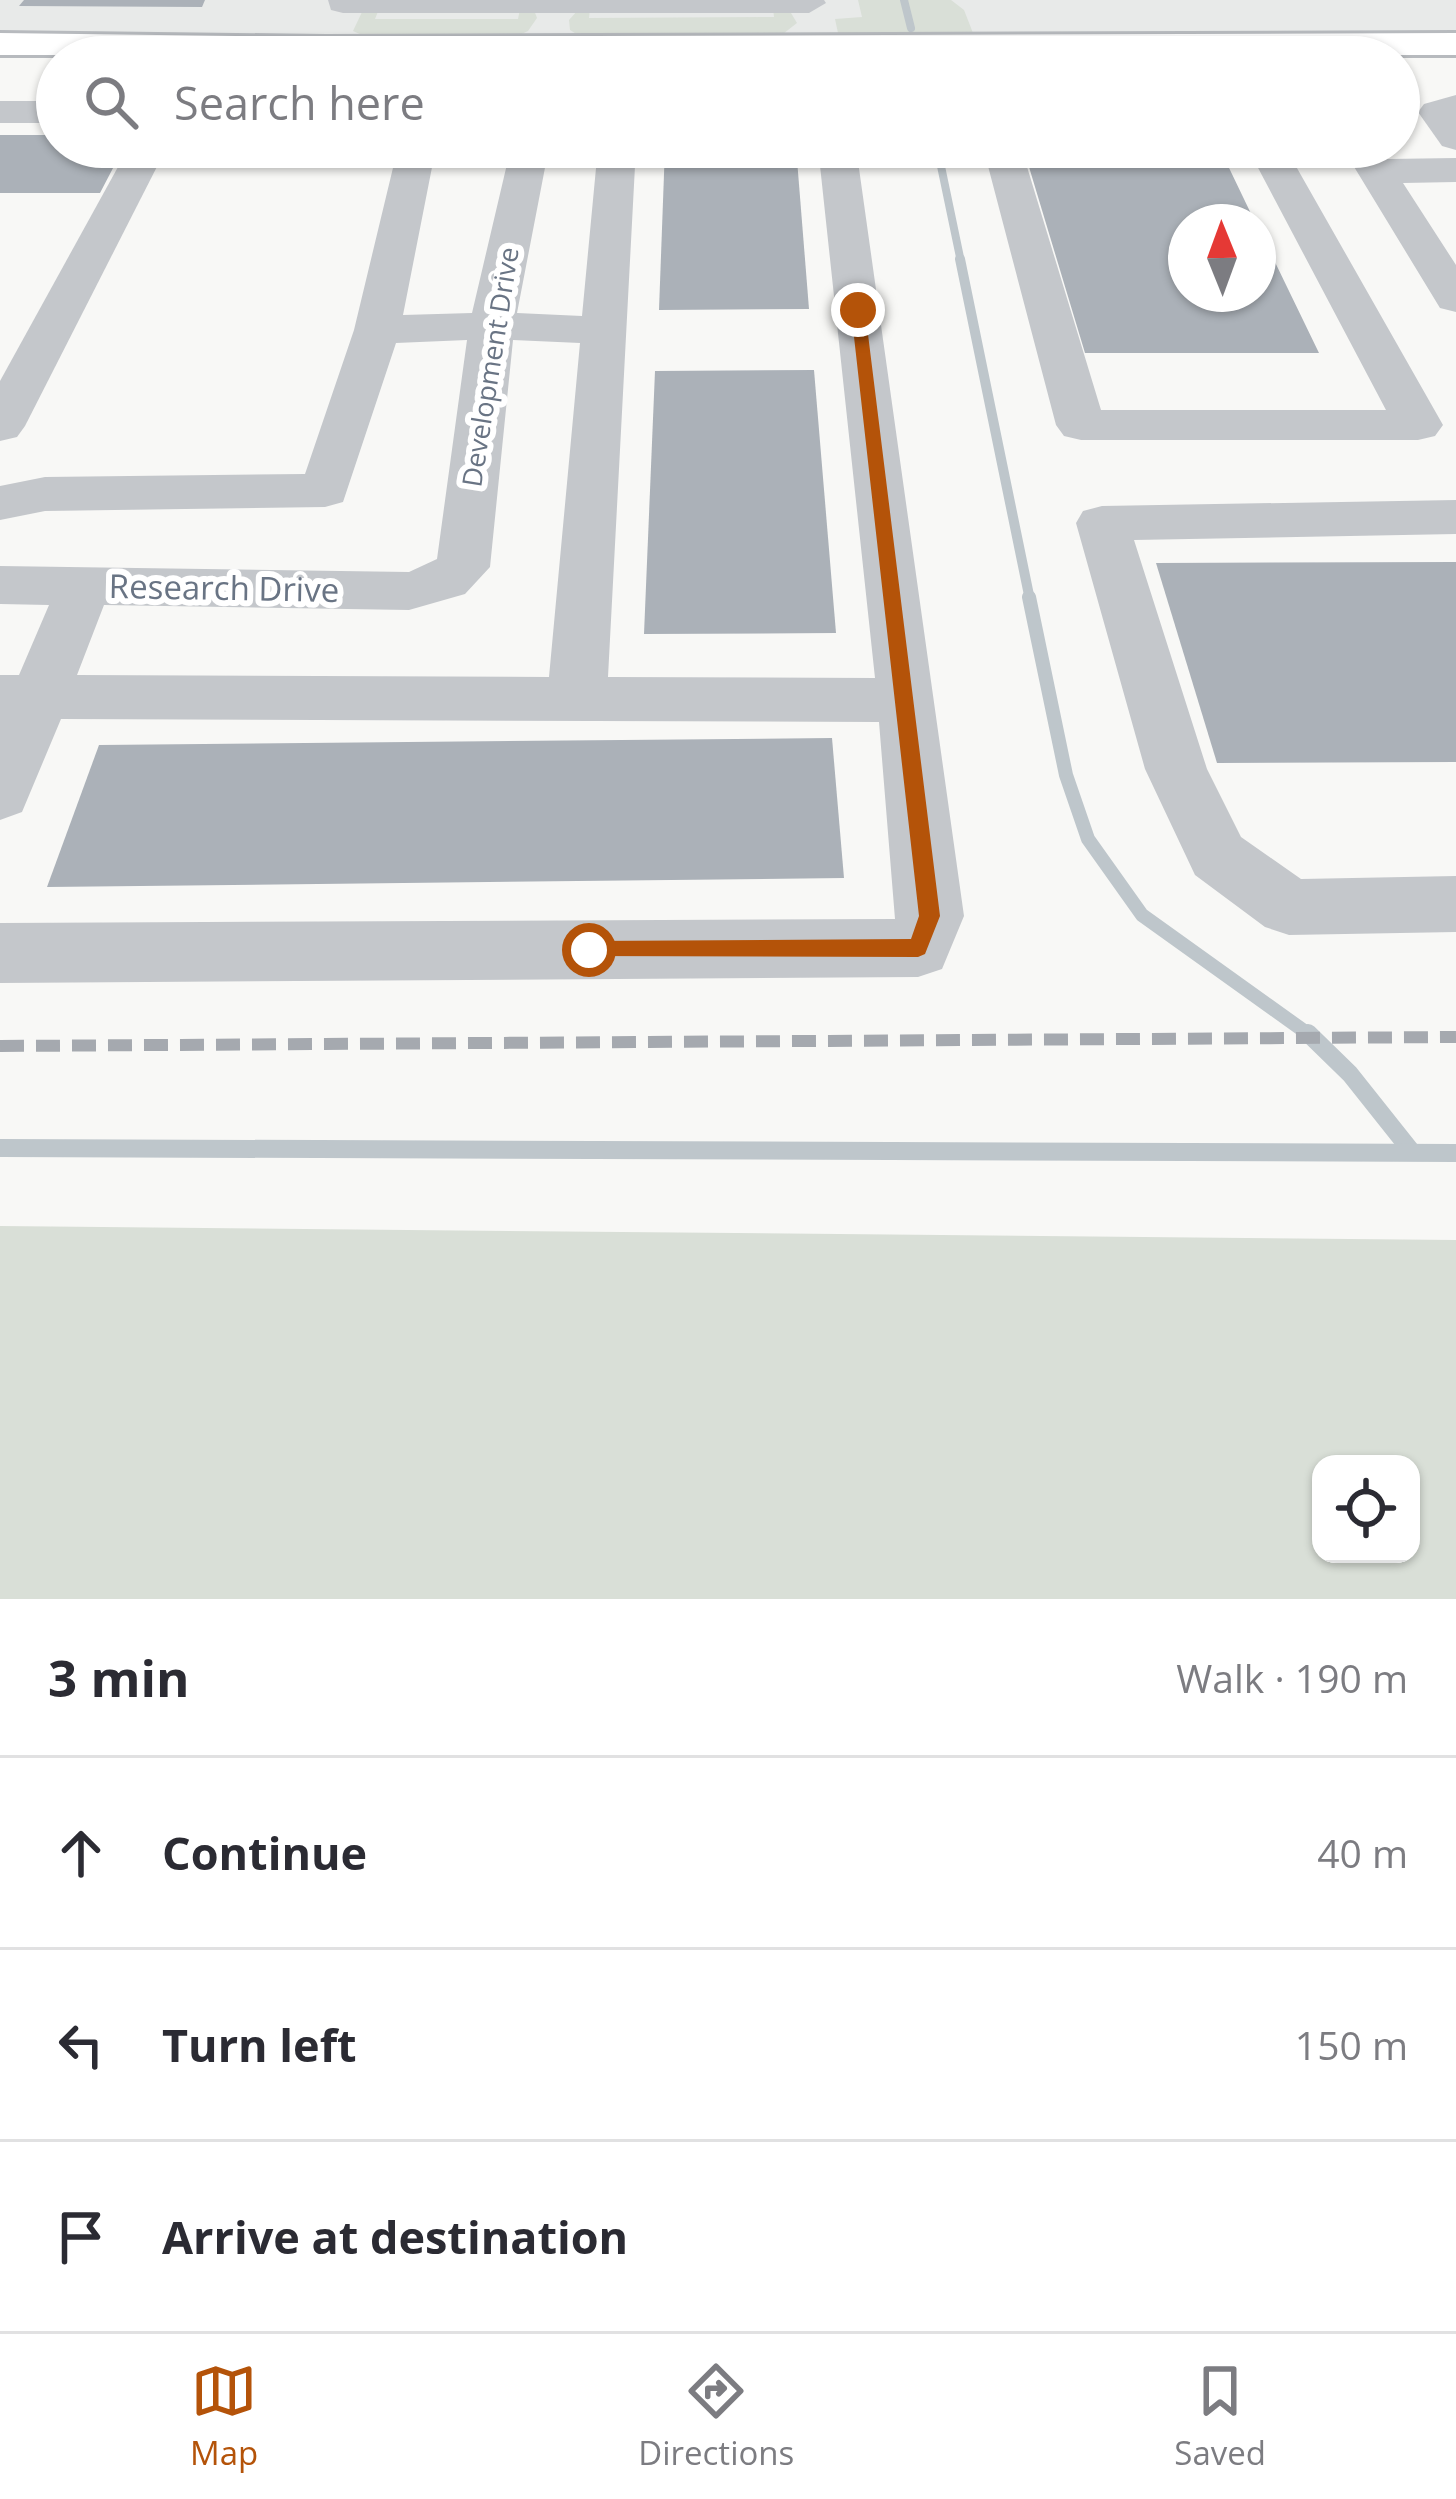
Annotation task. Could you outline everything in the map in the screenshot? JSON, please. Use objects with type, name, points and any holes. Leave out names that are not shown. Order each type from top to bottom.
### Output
[{"type":"main road","points":[[0,44],[36,44]]},
{"type":"main road","points":[[1420,46],[1456,44]]},
{"type":"main road","points":[[1420,70],[1456,70]]},
{"type":"main road","points":[[0,74],[36,74]]},
{"type":"street","points":[[331,36],[344,2],[809,1],[811,36]]},
{"type":"street","points":[[551,36],[556,4]]},
{"type":"street","points":[[1456,106],[1438,112],[1456,138]]},
{"type":"street","points":[[0,112],[36,112]]},
{"type":"street","points":[[1420,165],[1456,170]]},
{"type":"street","points":[[0,426],[137,168]]},
{"type":"street","points":[[0,503],[44,494],[325,490],[377,330],[413,168]]},
{"type":"street","name":"Development Drive","points":[[446,580],[463,567],[492,326],[526,168]]},
{"type":"street","points":[[577,699],[616,168]]},
{"type":"street","points":[[0,953],[918,948],[930,916],[840,168]]},
{"type":"street","points":[[1008,168],[1081,425],[1418,425],[1277,168]]},
{"type":"street","points":[[1375,168],[1456,299]]},
{"type":"street","points":[[377,330],[492,326],[604,330]]},
{"type":"street","points":[[1456,517],[1102,523],[1176,769],[1218,856],[1289,907],[1456,904]]},
{"type":"street","name":"Research Drive","points":[[0,585],[409,591],[446,580]]},
{"type":"street","points":[[0,795],[20,697],[83,586]]},
{"type":"street","points":[[20,697],[907,700]]},
{"type":"shaded area","points":[[0,0],[1456,0],[1456,36],[0,36]]},
{"type":"shaded area","points":[[858,0],[951,0],[964,10],[973,33],[838,33],[835,19],[862,17]]},
{"type":"shaded area","points":[[773,8],[788,8],[797,23],[780,36],[580,36],[570,30],[569,20],[578,10],[590,9],[589,18],[774,17]]},
{"type":"shaded area","points":[[379,9],[375,19],[518,19],[520,9],[534,10],[537,18],[517,36],[364,36],[353,31],[362,12]]},
{"type":"shaded area","points":[[0,1226],[1456,1240],[1456,1599],[0,1599]]},
{"type":"building","points":[[24,0],[205,0],[202,7],[19,6]]},
{"type":"building","points":[[0,135],[36,135],[36,168],[113,168],[100,193],[0,193]]},
{"type":"building","points":[[664,168],[798,168],[809,309],[659,310]]},
{"type":"building","points":[[1029,168],[1229,168],[1246,204],[1168,204],[1168,312],[1276,312],[1276,264],[1319,353],[1085,353]]},
{"type":"building","points":[[814,370],[836,633],[644,634],[655,371]]},
{"type":"building","points":[[1456,562],[1456,762],[1217,763],[1156,563]]},
{"type":"building","points":[[832,738],[844,878],[47,887],[99,745]]},
{"type":"waterway","points":[[904,0],[911,28]]},
{"type":"waterway","points":[[941,168],[961,262]]},
{"type":"waterway","points":[[960,259],[1030,600]]},
{"type":"waterway","points":[[1029,597],[1066,775],[1088,839],[1142,915],[1311,1036]]},
{"type":"waterway","points":[[1308,1033],[1350,1074],[1412,1152]]},
{"type":"waterway","points":[[0,1148],[1456,1153]]},
{"type":"railway","points":[[0,1046],[1456,1037]]},
{"type":"route","points":[[589,950],[918,948],[930,916],[858,310]]}]
